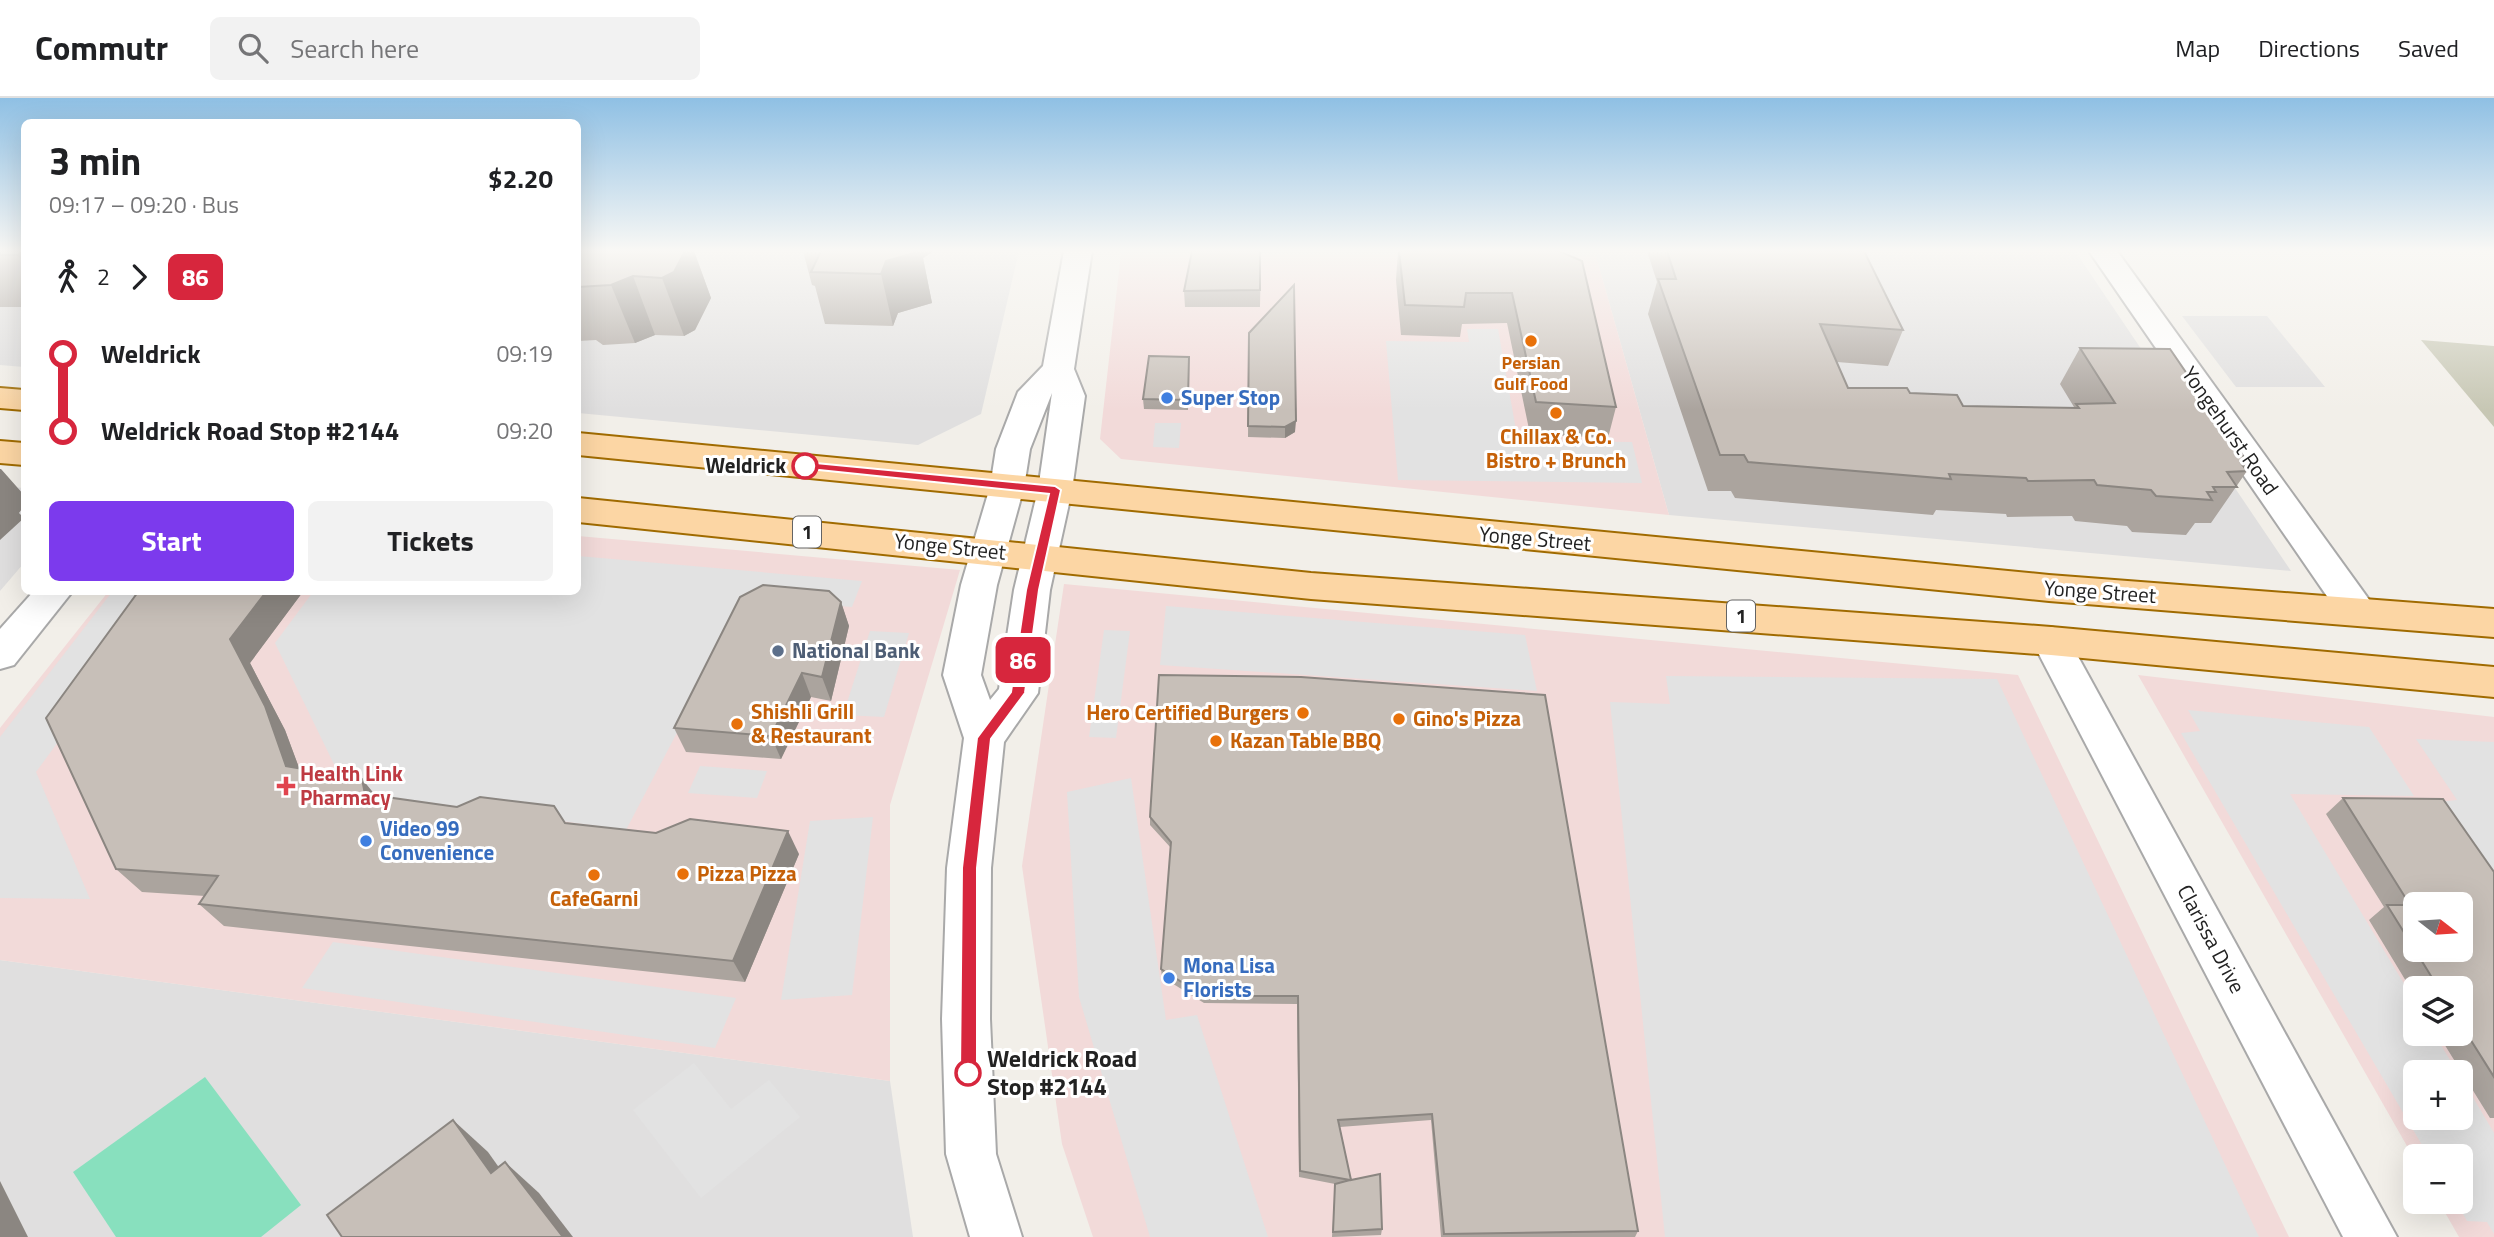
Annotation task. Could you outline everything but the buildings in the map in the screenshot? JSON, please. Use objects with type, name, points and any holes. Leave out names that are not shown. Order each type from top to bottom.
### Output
[{"type":"main road","points":[[0,398],[21,400]]},
{"type":"main road","name":"Yonge Street","points":[[581,444],[2035,587],[2494,623]]},
{"type":"main road","points":[[0,452],[21,454]]},
{"type":"main road","name":"Yonge Street","points":[[581,510],[988,550],[1311,586],[2051,641],[2494,682]]},
{"type":"street","points":[[984,738],[1018,693],[1039,556],[1055,490],[1069,396],[1058,369],[1069,304]]},
{"type":"street","name":"Yongehurst Road","points":[[2141,304],[2357,611]]},
{"type":"street","points":[[996,1237],[971,1154],[966,1019],[969,868],[984,738],[962,675],[988,550],[1007,486],[1013,449],[1034,392],[1058,369]]},
{"type":"street","points":[[0,655],[51,595]]},
{"type":"street","name":"Clarissa Drive","points":[[2051,641],[2371,1237]]},
{"type":"shaded area","points":[[0,304],[21,304],[21,367],[0,365]]},
{"type":"shaded area","points":[[581,304],[1007,304],[981,414],[918,445],[581,413]]},
{"type":"shaded area","points":[[1115,304],[1610,304],[1669,515],[1121,459],[1100,439]]},
{"type":"shaded area","points":[[1610,304],[2111,304],[2291,571],[1669,515]]},
{"type":"shaded area","points":[[2182,316],[2267,316],[2325,387],[2236,387]]},
{"type":"shaded area","points":[[1467,329],[1498,329],[1518,441],[1632,442],[1642,483],[1398,480],[1386,341],[1469,342]]},
{"type":"shaded area","points":[[2421,340],[2494,346],[2494,427]]},
{"type":"shaded area","points":[[1155,423],[1181,423],[1179,448],[1153,447]]},
{"type":"shaded area","points":[[0,486],[21,488],[21,566],[0,591]]},
{"type":"shaded area","points":[[581,536],[960,570],[890,805],[890,1081],[0,960],[0,728],[106,595],[581,595]]},
{"type":"shaded area","points":[[581,556],[862,581],[852,607],[747,599],[626,830],[347,791],[275,643],[311,595],[581,595]]},
{"type":"shaded area","points":[[1064,584],[2018,675],[2289,1237],[1093,1237],[1062,1144],[1022,866]]},
{"type":"shaded area","points":[[110,595],[166,595],[36,772],[90,899],[0,898],[0,737]]},
{"type":"shaded area","points":[[1166,606],[1525,635],[1537,691],[1160,665]]},
{"type":"shaded area","points":[[1104,630],[1130,631],[1116,738],[1089,737]]},
{"type":"shaded area","points":[[870,631],[909,633],[884,717],[843,715]]},
{"type":"shaded area","points":[[2138,675],[2494,717],[2494,1237],[2459,1237],[2446,1214],[2473,1214],[2473,1144],[2406,1144]]},
{"type":"shaded area","points":[[1666,676],[1997,679],[2259,1237],[1665,1237],[1610,702],[1670,704]]},
{"type":"shaded area","points":[[2188,710],[2369,727],[2414,796],[2290,794],[2403,982],[2403,1046],[2441,1046],[2450,1060],[2403,1060],[2403,1113],[2181,733],[2200,731]]},
{"type":"shaded area","points":[[2416,739],[2494,742],[2494,882],[2439,802],[2457,800]]},
{"type":"shaded area","points":[[700,766],[767,771],[757,798],[688,793]]},
{"type":"shaded area","points":[[1131,778],[1166,1020],[1197,1015],[1268,1237],[1150,1237],[1079,997],[1067,792]]},
{"type":"shaded area","points":[[873,817],[852,995],[781,1000],[810,821]]},
{"type":"shaded area","points":[[333,942],[736,998],[715,1048],[302,988]]},
{"type":"shaded area","points":[[0,960],[890,1081],[913,1237],[0,1237]]},
{"type":"shaded area","points":[[694,1063],[731,1109],[769,1080],[800,1117],[701,1198],[633,1110]]},
{"type":"shaded area","points":[[2473,1097],[2494,1133],[2494,1234],[2487,1222],[2467,1221],[2463,1214],[2473,1214],[2473,1144],[2421,1144],[2413,1130],[2473,1130]]},
{"type":"green space","points":[[205,1077],[301,1205],[261,1237],[116,1237],[73,1172]]},
{"type":"bus line","name":"86","points":[[805,466],[1055,490],[1032,590],[1018,693],[984,738],[969,868],[966,1019],[968,1073]]},
{"type":"place","name":"Persian Gulf Food","points":[[1531,341]]},
{"type":"place","name":"Super Stop","points":[[1167,398]]},
{"type":"place","name":"Chillax & Co. Bistro + Brunch","points":[[1556,413]]},
{"type":"place","name":"Weldrick","points":[[805,466]]},
{"type":"place","name":"National Bank","points":[[778,651]]},
{"type":"place","name":"Hero Certified Burgers","points":[[1303,713]]},
{"type":"place","name":"Gino's Pizza","points":[[1399,719]]},
{"type":"place","name":"Shishli Grill & Restaurant","points":[[737,724]]},
{"type":"place","name":"Kazan Table BBQ","points":[[1216,741]]},
{"type":"place","name":"Health Link Pharmacy","points":[[286,786]]},
{"type":"place","name":"Video 99 Convenience","points":[[366,841]]},
{"type":"place","name":"Pizza Pizza","points":[[683,874]]},
{"type":"place","name":"CafeGarni","points":[[594,875]]},
{"type":"place","name":"Mona Lisa Florists","points":[[1169,978]]},
{"type":"place","name":"Weldrick Road Stop #2144","points":[[968,1073]]}]
